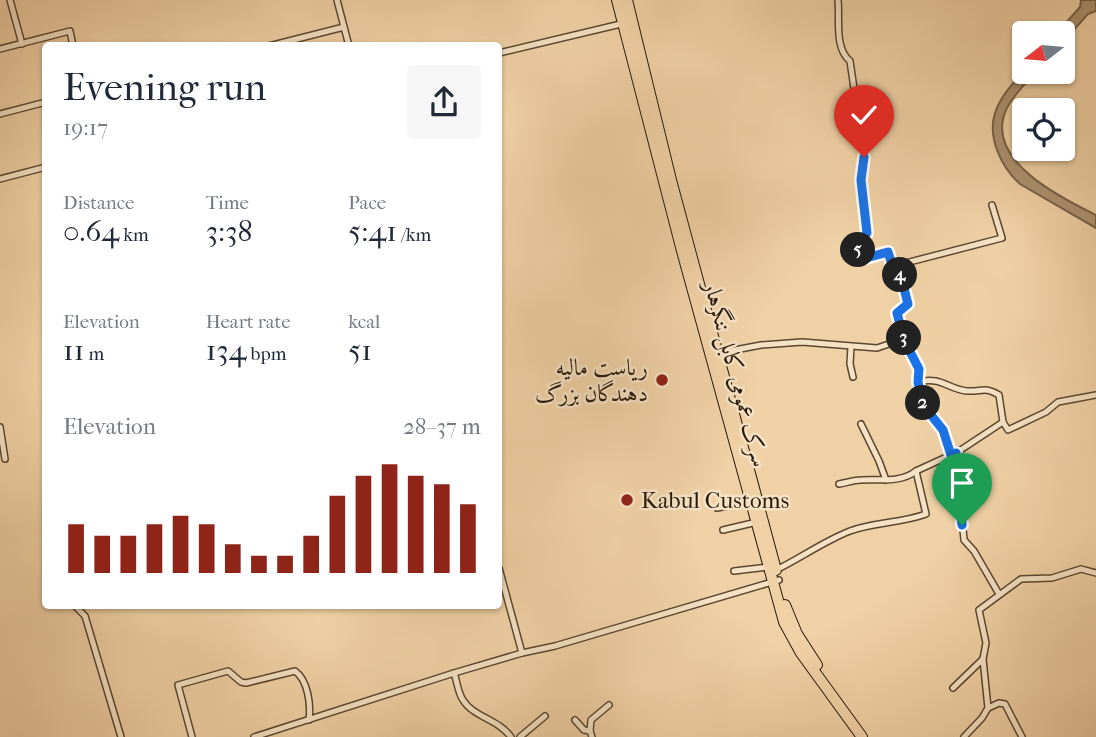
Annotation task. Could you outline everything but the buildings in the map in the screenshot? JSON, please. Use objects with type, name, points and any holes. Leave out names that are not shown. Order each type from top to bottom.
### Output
[{"type":"highway","name":"سرک عمومی کابل ننگرهار","points":[[617,0],[628,22],[719,353],[790,637],[862,737]]},
{"type":"highway","name":"سرک عمومی کابل ننگرهار","points":[[626,0],[628,22],[751,502],[774,575],[797,634],[868,737]]},
{"type":"street","points":[[10,0],[22,44]]},
{"type":"street","points":[[337,0],[348,42]]},
{"type":"street","points":[[838,0],[841,45],[845,57],[850,61],[864,157],[861,180],[867,233],[857,247],[859,256],[866,258],[888,252],[893,268],[1002,238],[992,205]]},
{"type":"street","points":[[502,52],[628,22]]},
{"type":"street","points":[[285,42],[344,27]]},
{"type":"street","points":[[0,49],[70,31],[72,42]]},
{"type":"street","points":[[0,114],[42,103]]},
{"type":"street","points":[[0,179],[42,168]]},
{"type":"street","points":[[898,265],[908,304],[897,313],[904,340],[919,369],[918,382],[923,405],[943,430],[953,454],[964,540],[974,551],[999,594]]},
{"type":"street","points":[[719,353],[761,345],[802,342],[877,348],[904,340]]},
{"type":"street","points":[[851,347],[850,364],[853,377]]},
{"type":"street","points":[[918,382],[929,379],[966,391],[988,388],[999,395],[1003,422],[1008,430],[1046,412],[1058,402],[1096,395]]},
{"type":"street","points":[[839,484],[910,476],[953,454],[1003,422]]},
{"type":"street","points":[[861,424],[886,480]]},
{"type":"street","points":[[0,427],[5,459]]},
{"type":"street","points":[[254,737],[454,673],[555,646],[774,575],[827,541],[851,531],[926,514],[916,471]]},
{"type":"street","points":[[718,508],[751,502]]},
{"type":"street","points":[[723,530],[757,522]]},
{"type":"street","points":[[988,708],[983,659],[986,643],[979,610],[1021,579],[1052,578],[1081,569],[1096,573]]},
{"type":"street","points":[[733,571],[774,575]]},
{"type":"street","points":[[502,579],[522,653]]},
{"type":"street","points":[[78,609],[85,616],[121,737]]},
{"type":"street","points":[[953,688],[983,659]]},
{"type":"street","points":[[192,737],[178,685],[228,671],[246,683],[295,671],[300,674],[311,707],[309,720]]},
{"type":"street","points":[[454,673],[463,700],[473,710],[503,726],[511,737]]},
{"type":"street","points":[[964,737],[988,708],[999,703],[1005,704],[1022,737]]},
{"type":"street","points":[[575,720],[591,734],[591,720],[609,705]]},
{"type":"street","points":[[520,737],[545,716]]},
{"type":"shaded area","points":[[1081,0],[1096,0],[1096,11],[1088,14],[1075,28],[1075,21],[1068,21],[1080,7]]},
{"type":"shaded area","points":[[1025,84],[1012,98],[1002,128],[1012,161],[1016,161],[1046,187],[1096,215],[1096,228],[1020,184],[1007,170],[995,142],[993,123],[997,107],[1011,85]]},
{"type":"place","name":"ریاست مالیه دهندگان بزرگ","points":[[662,380]]},
{"type":"place","name":"Kabul Customs","points":[[627,500]]},
{"type":"route","points":[[864,157],[861,180],[867,233],[857,247],[859,256],[866,258],[888,252],[893,268],[898,265],[908,304],[897,313],[904,340],[919,369],[918,382],[923,405],[943,430],[951,455],[956,453],[962,525]]}]
